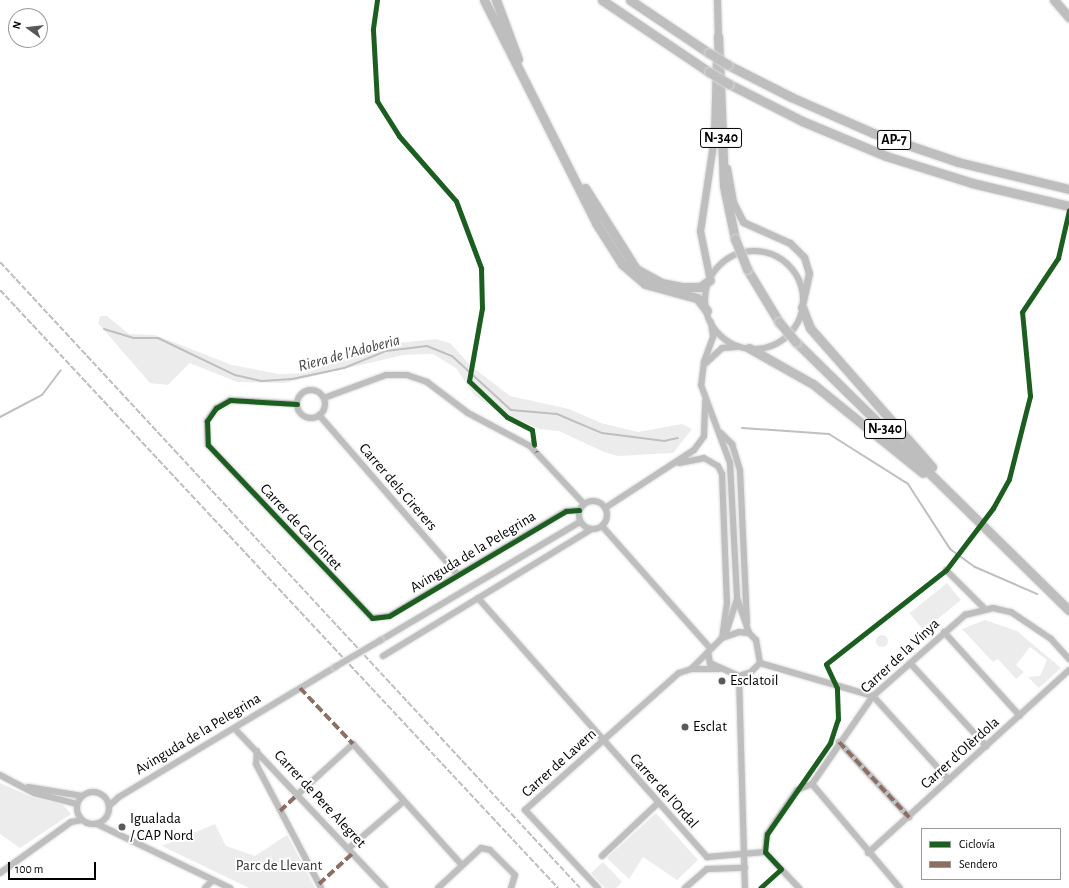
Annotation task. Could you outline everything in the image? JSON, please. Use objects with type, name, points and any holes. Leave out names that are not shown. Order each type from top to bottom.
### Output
[{"type":"highway","points":[[484,0],[596,223],[622,264],[645,284],[697,298],[707,311]]},
{"type":"highway","points":[[496,0],[518,61],[566,155],[627,260],[645,275],[670,285],[694,288],[710,280]]},
{"type":"highway","name":"AP-7","points":[[602,0],[709,72],[729,84],[802,121],[886,156],[972,183],[1069,206]]},
{"type":"highway","name":"AP-7","points":[[630,0],[728,65],[791,98],[880,136],[966,164],[1069,189]]},
{"type":"highway","points":[[1054,0],[1069,17]]},
{"type":"highway","points":[[1062,0],[1069,8]]},
{"type":"highway","name":"N-340","points":[[718,36],[724,186],[736,239],[747,269],[779,322],[796,342],[974,515],[1069,610]]},
{"type":"highway","points":[[802,305],[810,328],[974,515]]},
{"type":"highway","points":[[746,348],[813,384],[974,515]]},
{"type":"main road","name":"N-340","points":[[716,0],[718,36]]},
{"type":"main road","points":[[710,280],[700,232],[714,136],[718,36]]},
{"type":"main road","points":[[718,36],[733,202],[747,225],[786,241],[802,253],[809,273],[802,305]]},
{"type":"street","points":[[602,526],[709,650],[710,663],[720,669],[739,676],[751,672],[760,663],[759,649],[749,631],[737,598],[732,476],[719,432],[701,385],[702,370],[713,337],[711,322],[707,311],[710,280],[719,266],[736,255],[766,252],[792,269],[801,287],[802,305],[798,321],[784,338],[764,348],[722,348],[702,370]]},
{"type":"street","points":[[711,322],[726,340],[746,348]]},
{"type":"street","points":[[324,398],[386,375],[407,375],[427,382],[468,413],[530,446],[584,504]]},
{"type":"street","points":[[306,390],[316,390],[324,398],[325,405],[319,415],[303,416],[297,404],[298,398],[306,390]]},
{"type":"street","points":[[679,463],[704,436],[705,396]]},
{"type":"street","name":"Carrer de Cal Cintet","points":[[297,404],[230,400],[216,408],[207,421],[208,445],[366,614],[380,619]]},
{"type":"street","name":"Carrer dels Cirerers","points":[[319,415],[458,575]]},
{"type":"street","points":[[719,432],[732,444],[740,470],[749,631]]},
{"type":"street","points":[[605,508],[679,463],[694,458],[709,460],[718,466],[724,483],[727,602],[724,637]]},
{"type":"street","points":[[590,530],[580,522],[579,510],[584,504],[595,501],[605,508]]},
{"type":"street","points":[[383,656],[590,530],[602,526],[606,520],[605,508]]},
{"type":"street","name":"Avinguda de la Pelegrina","points":[[380,619],[566,511],[579,510]]},
{"type":"street","name":"Avinguda de la Pelegrina","points":[[105,819],[109,806],[119,796],[235,729],[335,667],[580,522]]},
{"type":"street","points":[[946,570],[985,609],[1012,612],[1051,639],[1069,659]]},
{"type":"street","name":"Carrer de l'Ordal","points":[[478,598],[657,804],[707,857]]},
{"type":"street","points":[[724,637],[737,598]]},
{"type":"street","name":"Carrer de la Vinya","points":[[765,852],[767,834],[797,790],[812,784],[839,742],[873,696],[944,632],[965,616],[985,609]]},
{"type":"street","points":[[709,650],[724,637],[749,631]]},
{"type":"street","points":[[944,632],[1020,716]]},
{"type":"street","name":"Carrer de Lavern","points":[[691,669],[709,650]]},
{"type":"street","points":[[760,663],[873,696],[949,780]]},
{"type":"street","points":[[910,663],[986,746]]},
{"type":"street","name":"Carrer de Lavern","points":[[598,888],[525,810],[679,673],[691,669],[720,669]]},
{"type":"street","name":"Carrer d'Olèrdola","points":[[868,853],[1069,670]]},
{"type":"street","points":[[739,676],[745,888]]},
{"type":"street","name":"Carrer de Pere Alegret","points":[[235,729],[349,848],[385,888]]},
{"type":"street","points":[[839,742],[909,817]]},
{"type":"street","points":[[297,795],[353,744],[462,865]]},
{"type":"street","points":[[257,751],[256,764],[321,888]]},
{"type":"street","points":[[0,775],[34,793],[77,804]]},
{"type":"street","points":[[812,784],[868,853],[900,888]]},
{"type":"street","points":[[20,785],[82,796],[77,804],[77,812],[72,822]]},
{"type":"street","name":"Avinguda de la Pelegrina","points":[[82,796],[91,791],[106,797],[119,796]]},
{"type":"street","points":[[106,797],[109,806]]},
{"type":"street","points":[[349,848],[404,800]]},
{"type":"street","points":[[602,856],[657,804]]},
{"type":"street","points":[[77,812],[82,820]]},
{"type":"street","points":[[96,824],[105,819],[115,830]]},
{"type":"street","points":[[0,872],[72,822],[82,820],[115,830],[230,888]]},
{"type":"street","points":[[438,888],[481,848],[490,850],[515,875],[511,888]]},
{"type":"street","points":[[707,869],[707,857],[765,852],[799,888]]},
{"type":"street","points":[[685,888],[707,869],[745,868]]},
{"type":"street","points":[[205,888],[213,880]]},
{"type":"green space","points":[[100,316],[107,316],[129,334],[155,335],[232,365],[279,374],[306,373],[387,344],[436,339],[450,343],[470,365],[510,396],[569,409],[601,423],[638,432],[682,424],[692,429],[673,453],[618,456],[604,452],[559,431],[539,429],[494,409],[474,395],[456,368],[433,354],[403,355],[285,383],[237,382],[190,363],[168,385],[150,383],[98,323]]},
{"type":"green space","points":[[947,583],[961,600],[924,630],[910,613]]},
{"type":"green space","points":[[985,620],[1017,631],[1061,668],[1039,688],[1028,677],[1040,676],[1047,660],[1030,647],[1016,665],[1024,672],[1016,679],[998,659],[993,662],[962,629]]},
{"type":"green space","points":[[882,635],[886,637],[888,641],[886,645],[882,647],[878,645],[876,641],[878,637]]},
{"type":"green space","points":[[0,783],[31,797],[63,805],[71,814],[20,848],[0,834]]},
{"type":"green space","points":[[656,813],[698,860],[677,880],[643,857],[629,879],[607,858]]},
{"type":"green space","name":"Parc de Llevant","points":[[215,824],[226,846],[255,856],[287,835],[315,888],[249,888],[162,846]]},
{"type":"green space","points":[[603,862],[622,882],[616,888],[605,888],[591,873]]},
{"type":"waterway","name":"Riera de l'Adoberia","points":[[104,329],[134,338],[158,338],[235,375],[262,381],[292,379],[344,368],[386,351],[427,346],[452,356],[511,410],[557,414],[602,433],[664,441],[678,438]]},
{"type":"waterway","name":"Riera de l'Adoberia","points":[[0,417],[42,395],[61,370]]},
{"type":"waterway","points":[[742,428],[829,434],[908,484],[950,549],[975,567],[1037,594]]},
{"type":"railway","points":[[0,262],[580,888]]},
{"type":"railway","points":[[0,290],[558,888]]},
{"type":"marked path","points":[[533,440],[537,452]]},
{"type":"marked path","points":[[300,688],[353,744]]},
{"type":"marked path","points":[[839,742],[909,817]]},
{"type":"marked path","points":[[280,811],[297,795]]},
{"type":"marked path","points":[[319,884],[353,853]]},
{"type":"cycle path","points":[[377,0],[373,30],[377,101],[399,136],[456,201],[481,268],[482,308],[469,381],[507,417],[532,430],[534,444]]},
{"type":"cycle path","points":[[760,888],[781,869],[765,852],[767,834],[830,743],[838,719],[837,688],[826,664],[946,570],[993,508],[1009,479],[1030,396],[1022,312],[1058,258],[1069,210]]},
{"type":"cycle path","points":[[297,404],[230,400],[216,408],[207,421],[208,445],[372,618],[389,616],[566,511],[579,510]]},
{"type":"place","name":"Esclatoil","points":[[722,681]]},
{"type":"place","name":"Esclat","points":[[685,727]]},
{"type":"place","name":"Igualada / CAP Nord","points":[[122,827]]}]
